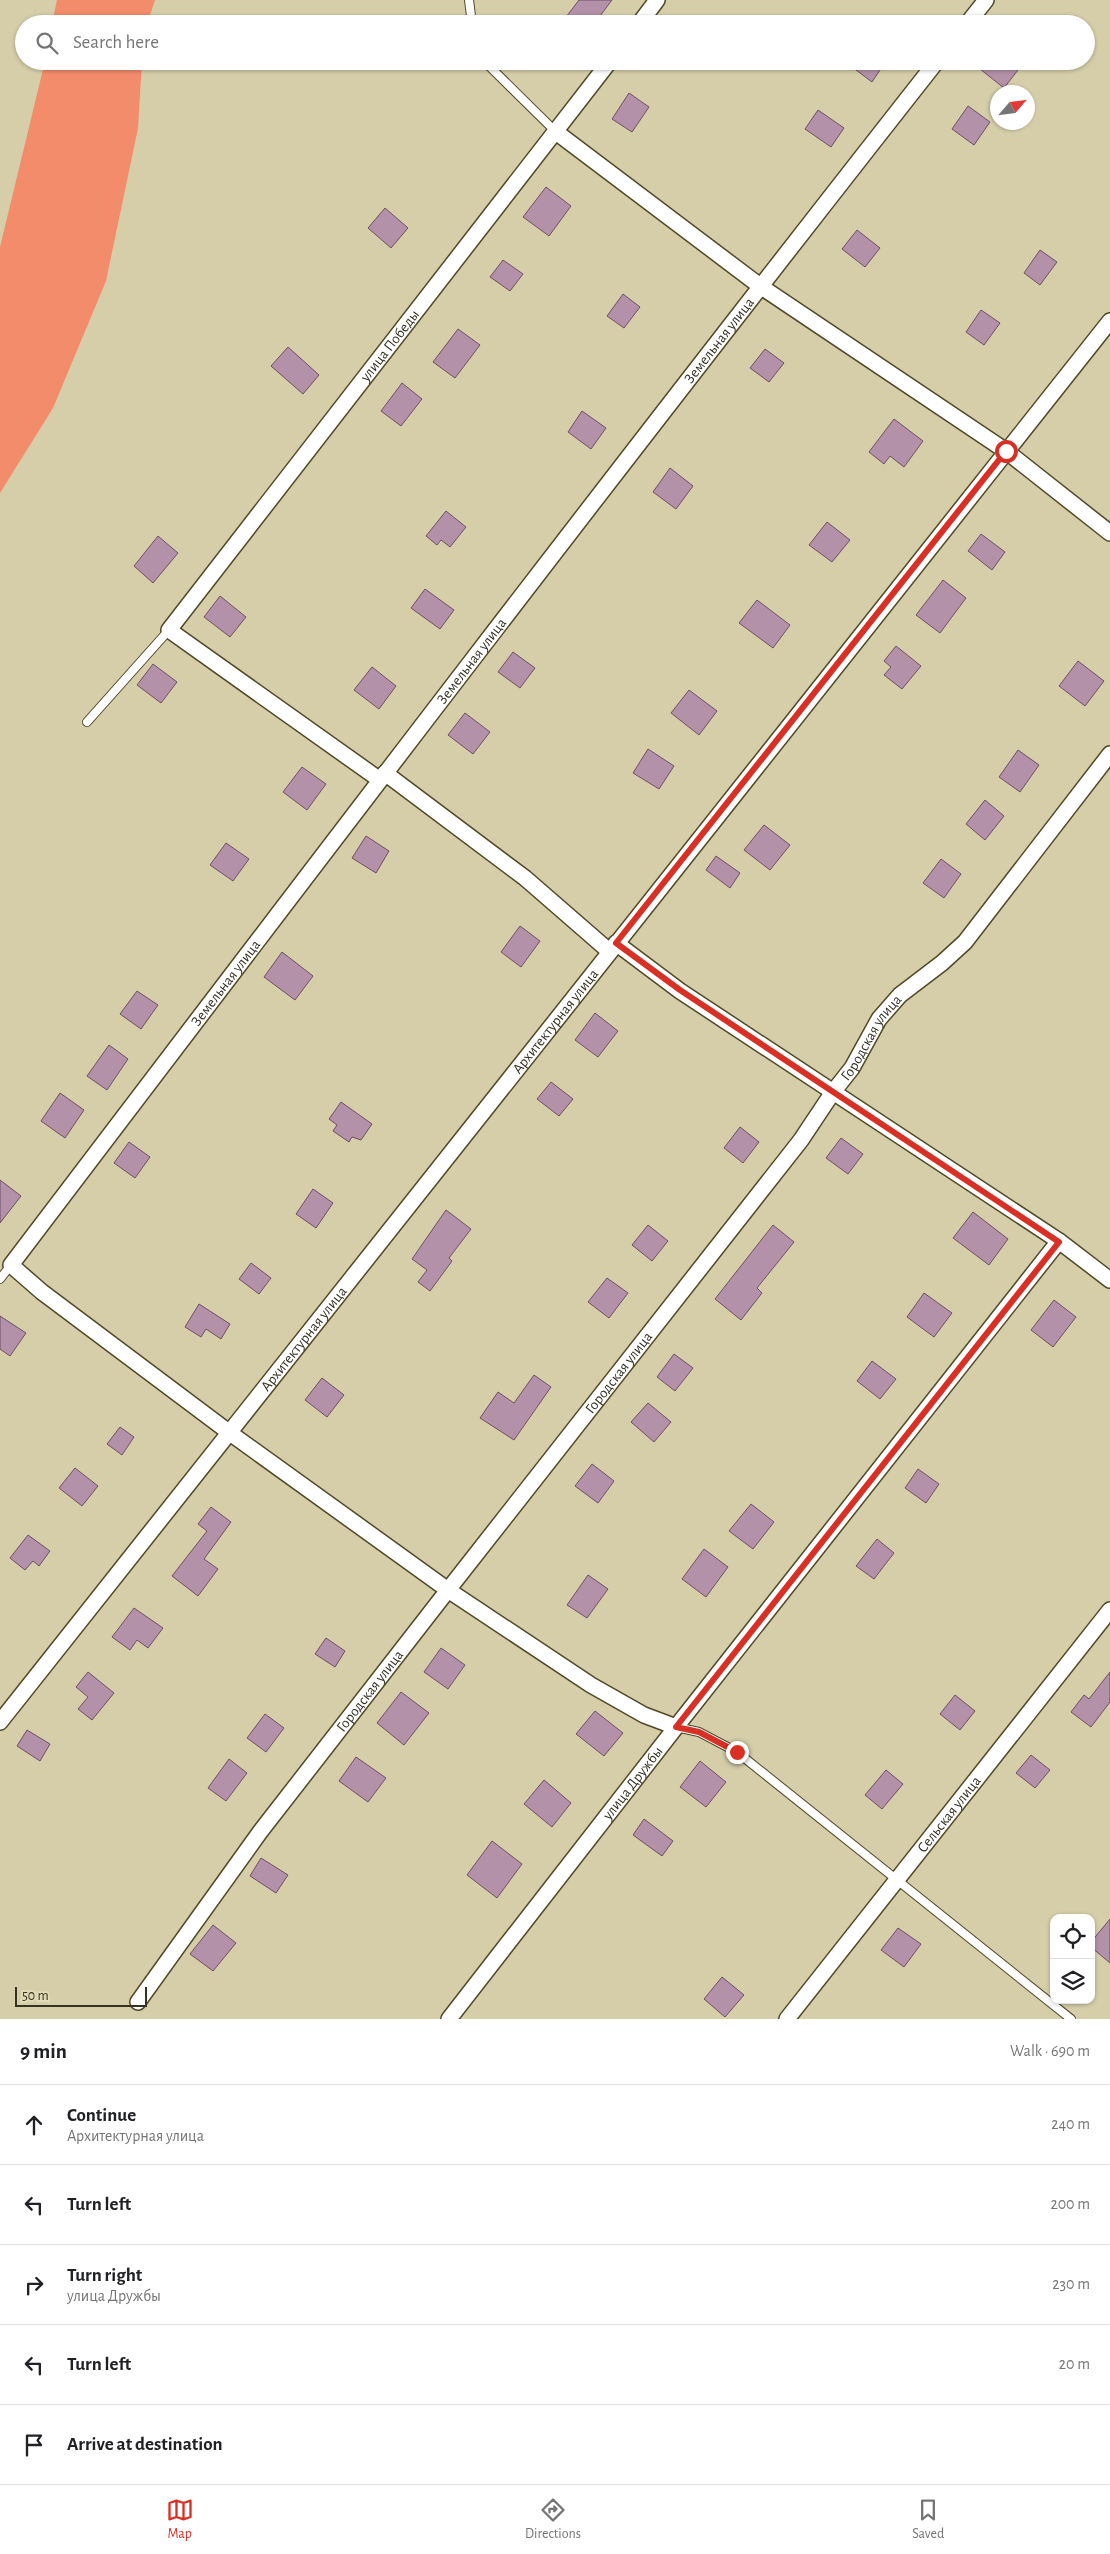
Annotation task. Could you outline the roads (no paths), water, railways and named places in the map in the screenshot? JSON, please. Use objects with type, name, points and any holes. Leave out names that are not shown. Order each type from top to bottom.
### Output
[{"type":"street","points":[[646,15],[657,0]]},
{"type":"street","points":[[974,15],[986,0]]},
{"type":"street","name":"улица Победы","points":[[169,630],[603,70]]},
{"type":"street","name":"Земельная улица","points":[[10,1265],[382,777],[760,286],[930,70]]},
{"type":"street","points":[[556,132],[760,286],[1006,451],[1110,533]]},
{"type":"street","name":"Архитектурная улица","points":[[0,1722],[1110,321]]},
{"type":"street","points":[[169,630],[525,878],[613,947],[1059,1242],[1110,1280]]},
{"type":"street","name":"Городская улица","points":[[138,2002],[260,1832],[802,1140],[833,1092],[852,1068],[879,1019],[900,995],[942,964],[964,942],[1110,754]]},
{"type":"street","name":"улица Дружбы","points":[[449,2019],[676,1727],[1059,1242]]},
{"type":"street","points":[[10,1265],[42,1292],[230,1433],[448,1590],[591,1685],[644,1715],[676,1727]]},
{"type":"street","name":"Сельская улица","points":[[787,2019],[1110,1610]]},
{"type":"lane","points":[[469,0],[471,15]]},
{"type":"lane","points":[[493,70],[556,132]]},
{"type":"lane","points":[[88,722],[169,630]]},
{"type":"lane","points":[[0,1279],[10,1265]]},
{"type":"lane","points":[[676,1727],[699,1732],[737,1752],[1071,2019]]}]
